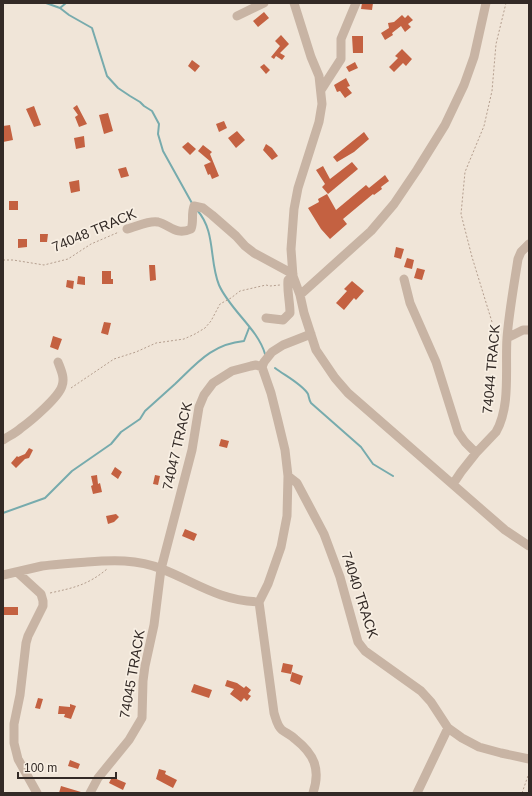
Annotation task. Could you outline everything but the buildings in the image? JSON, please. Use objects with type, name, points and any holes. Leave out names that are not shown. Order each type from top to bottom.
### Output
[{"type":"street","points":[[237,16],[264,3]]},
{"type":"street","points":[[266,318],[283,320],[290,313],[291,243],[294,209],[298,188],[319,122],[322,104],[322,90],[319,76],[311,57],[294,3]]},
{"type":"street","points":[[322,90],[341,59],[341,38],[356,3]]},
{"type":"street","points":[[300,295],[370,231],[394,204],[417,170],[445,125],[464,86],[474,58],[486,3]]},
{"type":"street","name":"74048 TRACK","points":[[127,229],[152,222],[158,222],[170,228],[186,232],[191,229],[193,225],[192,212],[194,206],[199,206],[218,220],[245,246],[291,278]]},
{"type":"street","name":"74044 TRACK","points":[[453,484],[476,453],[496,432],[503,414],[506,386],[507,338],[518,259],[521,252],[529,244]]},
{"type":"street","points":[[291,278],[300,295],[316,350],[335,378],[348,393],[506,530],[529,546]]},
{"type":"street","points":[[404,279],[410,303],[436,362],[458,432],[476,453]]},
{"type":"street","points":[[507,338],[523,330],[529,330]]},
{"type":"street","points":[[311,334],[283,345],[272,352],[263,364],[285,450],[288,476],[287,516],[281,547],[268,584],[259,602],[274,713],[282,730],[306,748],[312,757],[317,774],[316,785],[313,793]]},
{"type":"street","points":[[3,440],[21,428],[60,392],[64,379],[58,362]]},
{"type":"street","name":"74047 TRACK","points":[[161,568],[192,450],[199,407],[204,395],[213,383],[232,371],[263,364]]},
{"type":"street","name":"74040 TRACK","points":[[288,476],[297,483],[318,521],[340,577],[358,642],[365,651],[421,691],[431,702],[448,728],[462,738],[479,747],[529,759]]},
{"type":"street","points":[[3,575],[42,566],[118,560],[138,562],[161,568],[199,587],[229,598],[259,602]]},
{"type":"street","name":"74045 TRACK","points":[[90,793],[98,778],[129,740],[142,718],[143,681],[154,625],[161,568]]},
{"type":"street","points":[[17,572],[41,594],[43,601],[43,606],[26,643],[20,695],[14,724],[14,743],[18,759],[37,793]]},
{"type":"street","points":[[417,793],[448,728]]},
{"type":"path","points":[[492,322],[472,257],[461,214],[464,172],[484,126],[492,91],[496,44],[506,3]]},
{"type":"path","name":"74048 TRACK","points":[[3,260],[13,260],[44,265],[68,259],[91,244],[127,229]]},
{"type":"path","points":[[69,389],[114,359],[136,352],[156,343],[178,340],[195,334],[205,328],[211,321],[220,304],[240,291],[266,285],[270,286],[291,278]]},
{"type":"path","points":[[41,594],[79,587],[99,576],[118,560]]},
{"type":"path","points":[[522,793],[529,773]]},
{"type":"waterway","points":[[46,3],[60,8],[92,28],[107,76],[118,88],[152,111],[159,124],[158,134],[163,151],[193,205]]},
{"type":"waterway","points":[[60,8],[66,3]]},
{"type":"waterway","points":[[197,210],[203,218],[210,237],[214,266],[219,285],[230,303],[256,336],[265,354]]},
{"type":"waterway","points":[[3,513],[45,498],[72,471],[111,444],[121,432],[140,419],[145,411],[198,362],[214,350],[223,346],[244,341],[249,328]]},
{"type":"waterway","points":[[275,368],[302,387],[308,394],[311,403],[361,447],[373,464],[393,476]]}]
